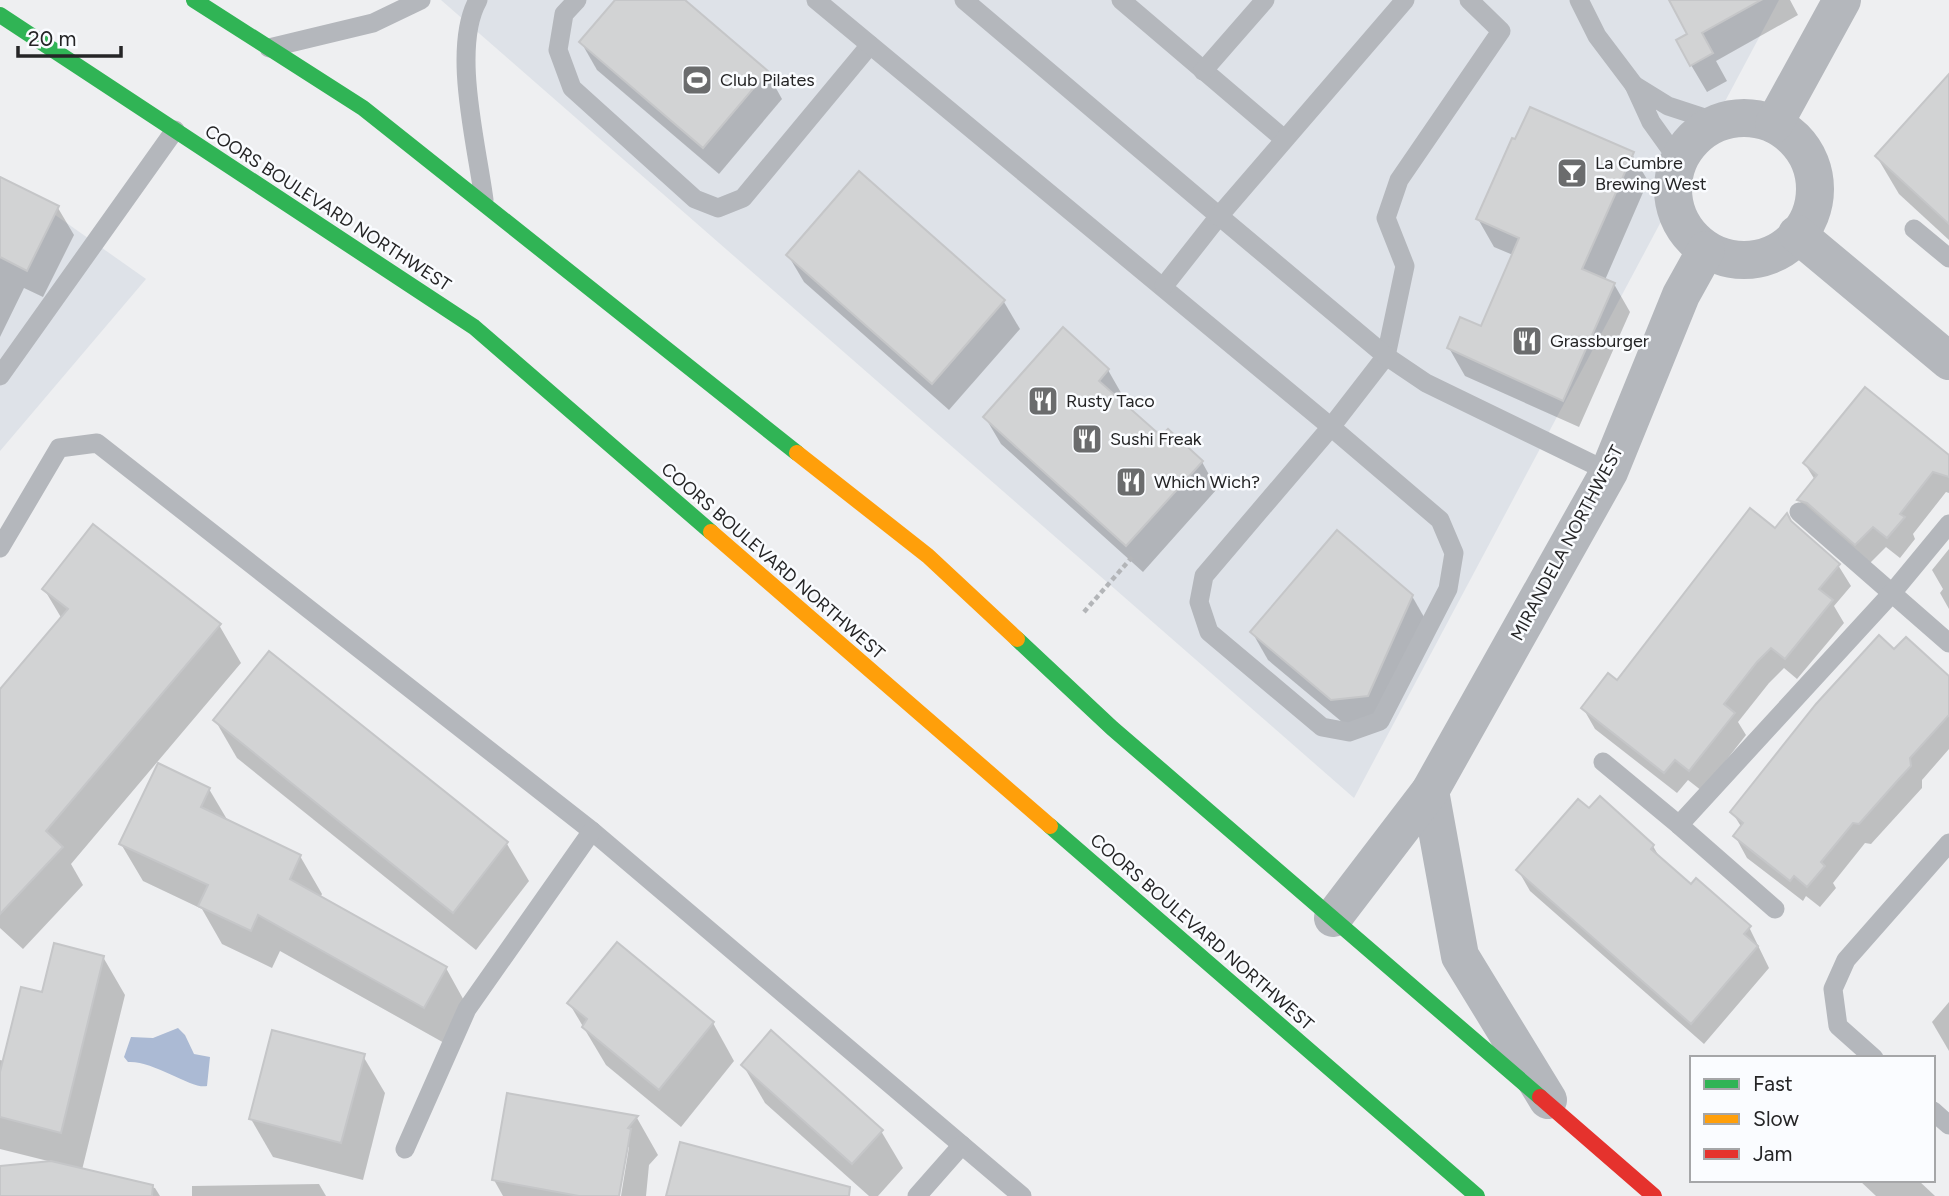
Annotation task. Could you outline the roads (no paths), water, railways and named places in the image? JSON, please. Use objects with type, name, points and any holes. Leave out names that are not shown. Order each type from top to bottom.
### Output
[{"type":"main road","points":[[194,0],[363,108],[928,556],[1112,728],[1654,1196]]},
{"type":"main road","name":"COORS BOULEVARD NORTHWEST","points":[[0,15],[474,327],[1477,1196]]},
{"type":"street","points":[[1774,124],[1842,0]]},
{"type":"street","points":[[1753,118],[1774,124],[1790,134],[1806,153],[1814,179],[1814,204],[1804,227],[1779,251],[1755,260],[1731,259],[1706,250],[1687,233],[1676,211],[1673,185],[1679,161],[1692,140],[1720,123],[1753,118]]},
{"type":"street","points":[[1797,234],[1949,361]]},
{"type":"street","name":"MIRANDELA NORTHWEST","points":[[1333,918],[1430,791],[1609,472],[1681,295],[1706,250]]},
{"type":"street","points":[[1430,791],[1460,956],[1555,1111]]},
{"type":"lane","points":[[269,48],[373,23],[421,0]]},
{"type":"lane","points":[[478,0],[466,32],[464,64],[485,205]]},
{"type":"lane","points":[[576,0],[564,14],[558,50],[572,88],[695,199],[718,208],[743,198],[870,45]]},
{"type":"lane","points":[[816,0],[1164,286],[1331,427],[1440,520],[1454,553],[1448,589],[1380,721],[1349,732],[1322,727],[1209,632],[1199,602],[1204,576],[1331,427],[1386,356],[1405,266],[1386,218],[1399,180],[1501,31],[1469,0]]},
{"type":"lane","points":[[964,0],[1386,356],[1426,383],[1609,472]]},
{"type":"lane","points":[[1122,0],[1284,139]]},
{"type":"lane","points":[[1203,71],[1265,0]]},
{"type":"lane","points":[[1164,286],[1219,216],[1405,0]]},
{"type":"lane","points":[[1578,0],[1598,36],[1634,85],[1651,122],[1679,161]]},
{"type":"lane","points":[[1634,85],[1668,106],[1720,123]]},
{"type":"lane","points":[[0,376],[175,130]]},
{"type":"lane","points":[[1914,229],[1949,258]]},
{"type":"lane","points":[[0,548],[60,448],[97,443],[592,831],[1022,1196]]},
{"type":"lane","points":[[1799,512],[1949,643]]},
{"type":"lane","points":[[1679,825],[1892,593],[1949,524]]},
{"type":"lane","points":[[1603,762],[1775,909]]},
{"type":"lane","points":[[405,1149],[467,1009],[592,831]]},
{"type":"lane","points":[[1872,1056],[1838,1026],[1833,989],[1846,960],[1949,843]]},
{"type":"lane","points":[[1935,1113],[1949,1125]]},
{"type":"lane","points":[[917,1196],[962,1145]]},
{"type":"water","points":[[178,1028],[185,1035],[194,1054],[210,1057],[207,1086],[192,1084],[149,1065],[128,1062],[124,1057],[131,1037],[153,1038]]},
{"type":"place","name":"Club Pilates","points":[[697,80]]},
{"type":"place","name":"La Cumbre Brewing West","points":[[1572,173]]},
{"type":"place","name":"Grassburger","points":[[1527,341]]},
{"type":"place","name":"Rusty Taco","points":[[1043,401]]},
{"type":"place","name":"Sushi Freak","points":[[1087,439]]},
{"type":"place","name":"Which Wich?","points":[[1131,482]]}]
